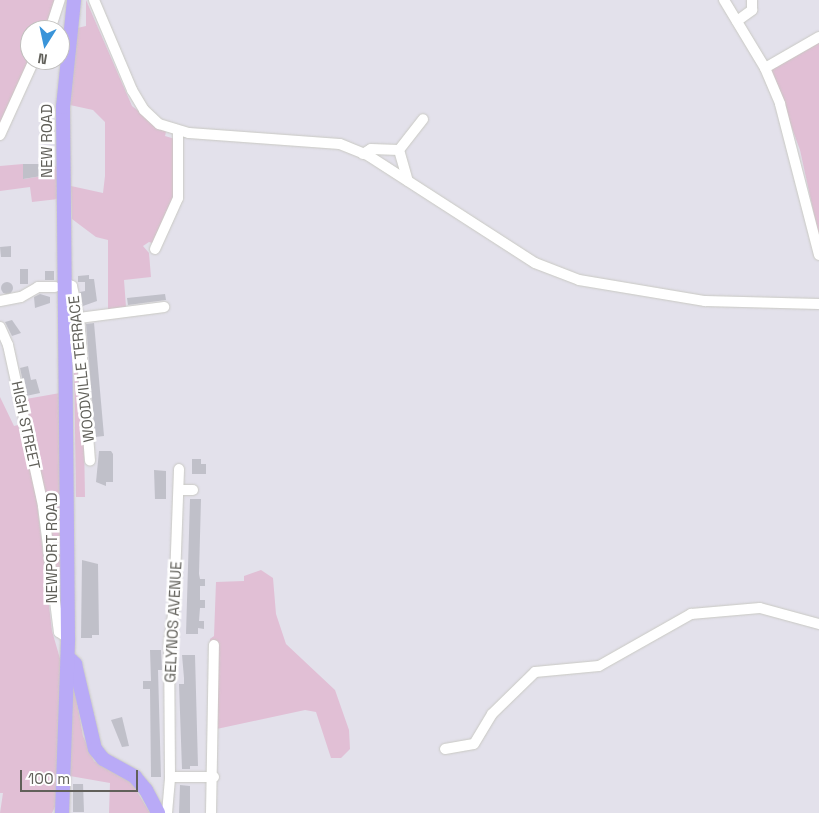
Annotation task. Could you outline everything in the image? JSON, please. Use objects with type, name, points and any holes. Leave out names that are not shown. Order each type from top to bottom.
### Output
[{"type":"main road","name":"NEW ROAD","points":[[60,284],[62,107],[74,0]]},
{"type":"main road","name":"NEWPORT ROAD","points":[[60,284],[68,638],[62,813]]},
{"type":"main road","points":[[68,660],[74,662],[98,754],[135,777],[146,790],[159,813]]},
{"type":"street","points":[[53,20],[60,0]]},
{"type":"street","points":[[94,0],[132,90],[144,110],[159,124],[178,131],[340,144],[364,154],[408,181],[535,264],[579,280],[705,300],[819,304]]},
{"type":"street","points":[[724,0],[765,68],[790,137],[819,255]]},
{"type":"street","points":[[737,21],[752,10],[752,0]]},
{"type":"street","points":[[765,68],[819,37]]},
{"type":"street","points":[[0,135],[29,70]]},
{"type":"street","points":[[399,150],[423,119]]},
{"type":"street","points":[[156,249],[178,198],[178,131]]},
{"type":"street","points":[[364,154],[371,149],[399,150]]},
{"type":"street","points":[[399,150],[408,181]]},
{"type":"street","points":[[0,301],[28,294],[38,287],[60,284]]},
{"type":"street","name":"WOODVILLE TERRACE","points":[[60,284],[72,286],[78,318],[90,460]]},
{"type":"street","points":[[78,318],[164,307]]},
{"type":"street","name":"HIGH STREET","points":[[0,327],[8,345],[43,506],[59,632],[68,638]]},
{"type":"street","name":"GELYNOS AVENUE","points":[[159,813],[170,777],[169,643],[174,606],[179,469]]},
{"type":"street","points":[[178,490],[193,490]]},
{"type":"street","points":[[445,749],[474,744],[492,714],[536,672],[599,666],[687,615],[752,607],[819,624]]},
{"type":"street","points":[[212,813],[214,777],[214,645]]},
{"type":"street","points":[[170,777],[214,777]]},
{"type":"shaded area","points":[[0,0],[55,0],[48,20],[20,20],[20,70],[26,70],[0,128]]},
{"type":"shaded area","points":[[86,0],[132,106],[166,132],[165,136],[175,139],[177,190],[155,244],[149,242],[143,246],[149,253],[151,277],[124,280],[126,307],[108,310],[108,240],[96,237],[72,219],[71,186],[103,193],[105,176],[105,122],[93,110],[70,105],[77,28],[86,26]]},
{"type":"shaded area","points":[[819,41],[819,237],[800,150],[770,69]]},
{"type":"shaded area","points":[[23,164],[24,179],[48,175],[48,164],[57,167],[58,199],[32,202],[30,187],[0,191],[0,166]]},
{"type":"shaded area","points":[[73,299],[84,441],[85,497],[76,497]]},
{"type":"shaded area","points":[[60,393],[61,575],[55,572],[25,411],[28,410],[26,399]]},
{"type":"shaded area","points":[[0,397],[14,426],[18,425],[35,485],[52,631],[61,662],[56,805],[52,813],[0,813],[3,793],[0,793]]},
{"type":"shaded area","points":[[261,570],[273,578],[276,614],[286,644],[335,690],[349,730],[350,749],[341,758],[331,758],[316,712],[305,710],[212,730],[210,639],[214,636],[216,582],[244,581],[244,576]]},
{"type":"shaded area","points":[[72,674],[83,736],[94,761],[130,780],[150,813],[109,813],[110,783],[70,776]]},
{"type":"building","points":[[23,164],[48,164],[48,175],[23,179]]},
{"type":"building","points":[[11,246],[11,257],[1,257],[0,247]]},
{"type":"building","points":[[20,269],[28,269],[28,284],[20,284]]},
{"type":"building","points":[[45,271],[54,271],[54,280],[45,280]]},
{"type":"building","points":[[89,275],[89,279],[94,279],[97,301],[83,306],[80,292],[85,291],[85,282],[78,282],[78,276]]},
{"type":"building","points":[[5,282],[9,282],[13,288],[9,294],[5,294],[1,290],[1,286]]},
{"type":"building","points":[[40,294],[50,297],[50,303],[35,308],[34,297]]},
{"type":"building","points":[[165,294],[166,300],[128,305],[127,298]]},
{"type":"building","points":[[12,320],[21,333],[12,336],[5,322]]},
{"type":"building","points":[[94,323],[104,436],[95,437],[86,324]]},
{"type":"building","points":[[28,366],[31,380],[36,379],[40,393],[26,396],[20,368]]},
{"type":"building","points":[[99,451],[111,451],[113,454],[113,482],[106,482],[106,486],[96,482]]},
{"type":"building","points":[[192,459],[201,459],[201,464],[206,464],[206,474],[192,474]]},
{"type":"building","points":[[154,470],[166,471],[166,499],[155,499]]},
{"type":"building","points":[[190,499],[201,499],[199,574],[200,579],[205,579],[205,586],[200,586],[200,600],[205,600],[205,608],[200,608],[199,621],[204,621],[204,629],[198,628],[198,634],[186,634]]},
{"type":"building","points":[[82,560],[98,564],[99,635],[92,635],[92,638],[81,638]]},
{"type":"building","points":[[150,650],[161,650],[162,670],[158,670],[161,777],[151,777],[150,689],[143,689],[143,681],[151,681]]},
{"type":"building","points":[[182,655],[195,655],[198,766],[190,766],[190,769],[182,769],[179,684],[184,684]]},
{"type":"building","points":[[122,717],[129,746],[122,747],[111,720]]},
{"type":"building","points":[[73,784],[83,784],[84,812],[73,812]]},
{"type":"building","points":[[180,785],[190,786],[190,813],[179,813]]}]
